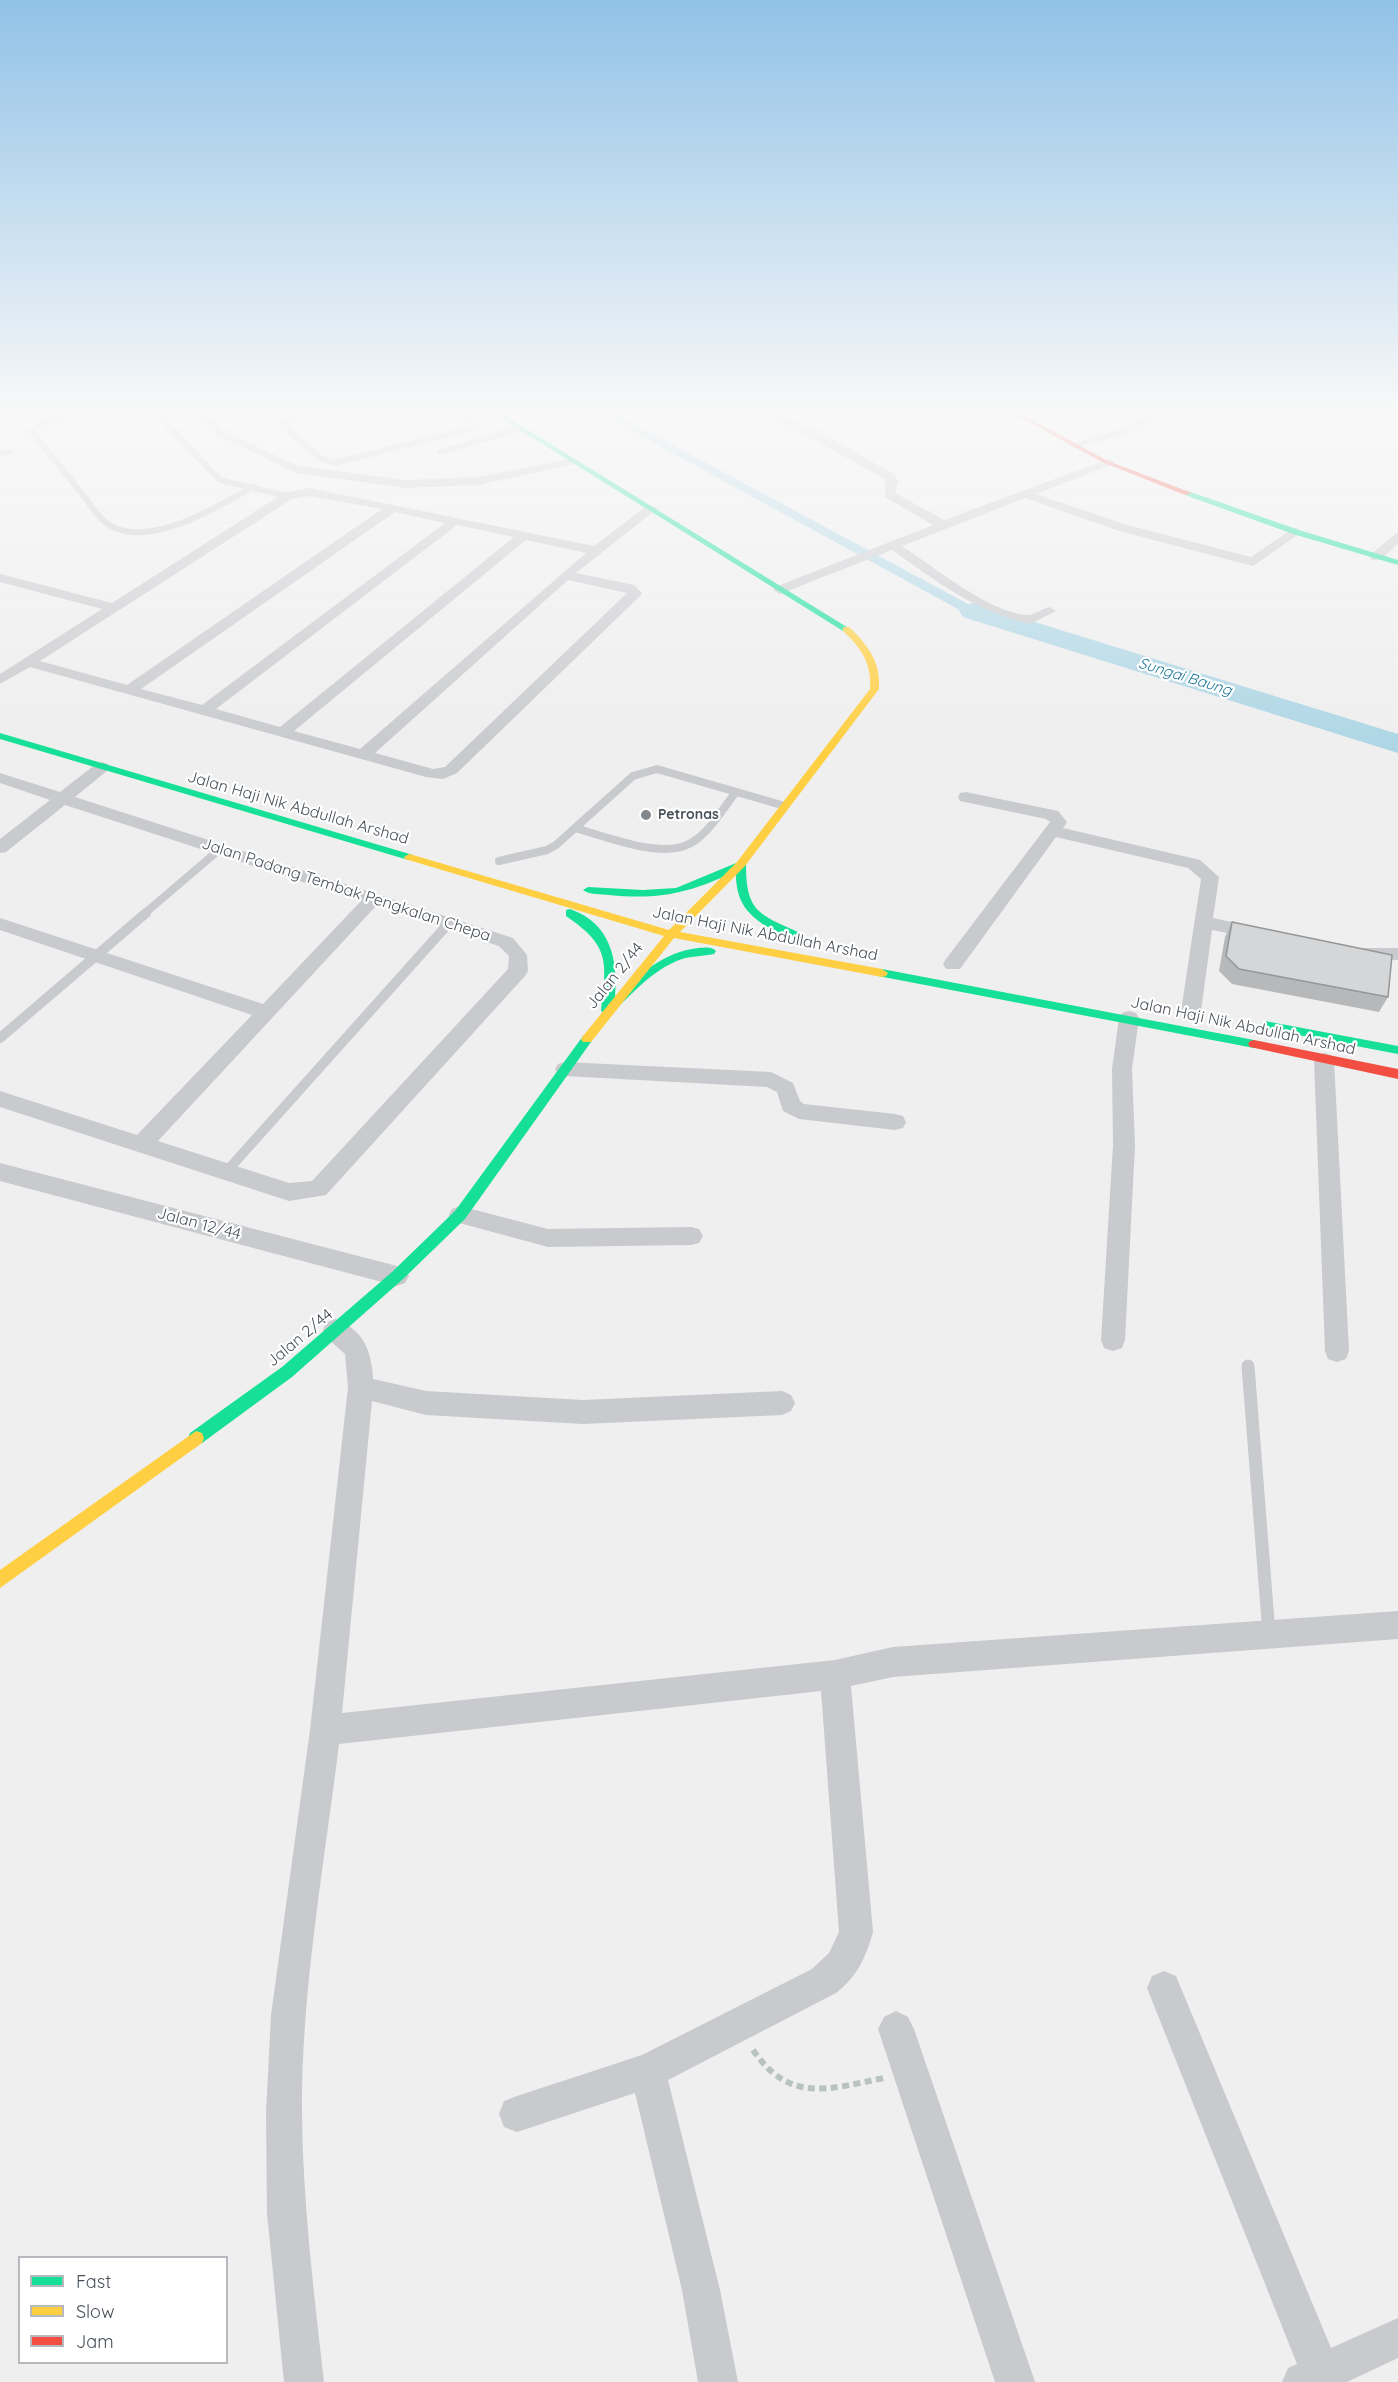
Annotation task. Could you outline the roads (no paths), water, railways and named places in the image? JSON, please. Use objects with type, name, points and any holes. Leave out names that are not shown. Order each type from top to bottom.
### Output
[{"type":"street","points":[[0,680],[31,663],[246,523]]},
{"type":"street","points":[[130,690],[370,523]]},
{"type":"street","points":[[204,711],[452,523]]},
{"type":"street","points":[[466,523],[597,551]]},
{"type":"street","points":[[363,755],[565,575],[633,523]]},
{"type":"street","name":"Jalan 2/44","points":[[0,1580],[287,1372],[398,1276],[460,1215],[607,1011],[671,934],[696,917],[741,864],[869,699],[878,677],[876,663],[857,639],[676,523]]},
{"type":"street","points":[[780,590],[948,523]]},
{"type":"street","points":[[1110,523],[1253,562],[1296,532]]},
{"type":"street","points":[[1272,523],[1398,563]]},
{"type":"street","points":[[282,732],[524,535]]},
{"type":"street","points":[[1376,557],[1398,536]]},
{"type":"street","points":[[893,546],[962,593],[992,609],[1030,620],[1049,610]]},
{"type":"street","points":[[31,663],[432,774],[447,772],[635,593],[629,588],[565,575]]},
{"type":"street","points":[[0,578],[116,608]]},
{"type":"street","name":"Jalan Haji Nik Abdullah Arshad","points":[[0,736],[671,934],[1129,1018],[1398,1074]]},
{"type":"street","points":[[0,848],[102,767]]},
{"type":"street","name":"Jalan Padang Tembak Pengkalan Chepa","points":[[0,778],[506,942],[518,955],[518,971],[318,1189],[290,1192],[0,1099]]},
{"type":"street","points":[[966,797],[1052,815],[1059,822],[948,963],[974,968]]},
{"type":"street","points":[[1052,831],[1194,864],[1210,877],[1191,1011]]},
{"type":"street","points":[[493,860],[521,868]]},
{"type":"street","name":"Jalan Haji Nik Abdullah Arshad","points":[[696,917],[582,888],[661,893],[676,891],[702,883],[741,864]]},
{"type":"street","name":"Jalan Haji Nik Abdullah Arshad","points":[[741,864],[738,891],[747,909],[799,936],[748,927]]},
{"type":"street","points":[[539,896],[591,924],[603,937],[613,962],[607,1011]]},
{"type":"street","points":[[141,1144],[373,898]]},
{"type":"street","points":[[1204,922],[1273,936]]},
{"type":"street","points":[[0,924],[266,1012]]},
{"type":"street","points":[[1342,951],[1398,954]]},
{"type":"street","points":[[607,1011],[658,962],[682,952],[790,957]]},
{"type":"street","points":[[1113,1340],[1124,1145],[1122,1069],[1129,1018]]},
{"type":"street","name":"Jalan Haji Nik Abdullah Arshad","points":[[1248,1022],[1398,1050]]},
{"type":"street","points":[[1324,1060],[1337,1351]]},
{"type":"street","points":[[565,1069],[771,1080],[786,1088],[791,1105],[799,1111],[895,1122]]},
{"type":"street","name":"Jalan 12/44","points":[[0,1172],[398,1276]]},
{"type":"street","points":[[460,1215],[548,1238],[691,1236]]},
{"type":"street","points":[[304,2382],[286,2214],[284,2113],[288,2015],[325,1730],[361,1387],[359,1352],[353,1342],[335,1330]]},
{"type":"street","points":[[361,1387],[426,1403],[583,1412],[782,1403]]},
{"type":"street","points":[[325,1730],[835,1675],[893,1662],[1398,1624]]},
{"type":"street","points":[[517,2114],[648,2071],[824,1981],[840,1969],[850,1955],[856,1932],[835,1675]]},
{"type":"street","points":[[1164,1988],[1311,2378],[1398,2338]]},
{"type":"street","points":[[896,2029],[1015,2382]]},
{"type":"street","points":[[648,2071],[701,2290],[718,2382]]},
{"type":"lane","points":[[107,523],[118,529],[140,530],[178,523]]},
{"type":"lane","points":[[493,860],[547,850],[633,776],[645,771],[657,769],[785,806]]},
{"type":"lane","points":[[575,828],[660,849],[675,849],[694,840],[736,792]]},
{"type":"lane","points":[[0,1038],[220,849]]},
{"type":"lane","points":[[226,1172],[449,923]]},
{"type":"lane","points":[[1248,1366],[1269,1634]]},
{"type":"waterway","points":[[810,523],[973,611]]},
{"type":"waterway","name":"Sungai Baung","points":[[973,611],[1398,744]]},
{"type":"place","name":"Petronas","points":[[646,815]]}]
